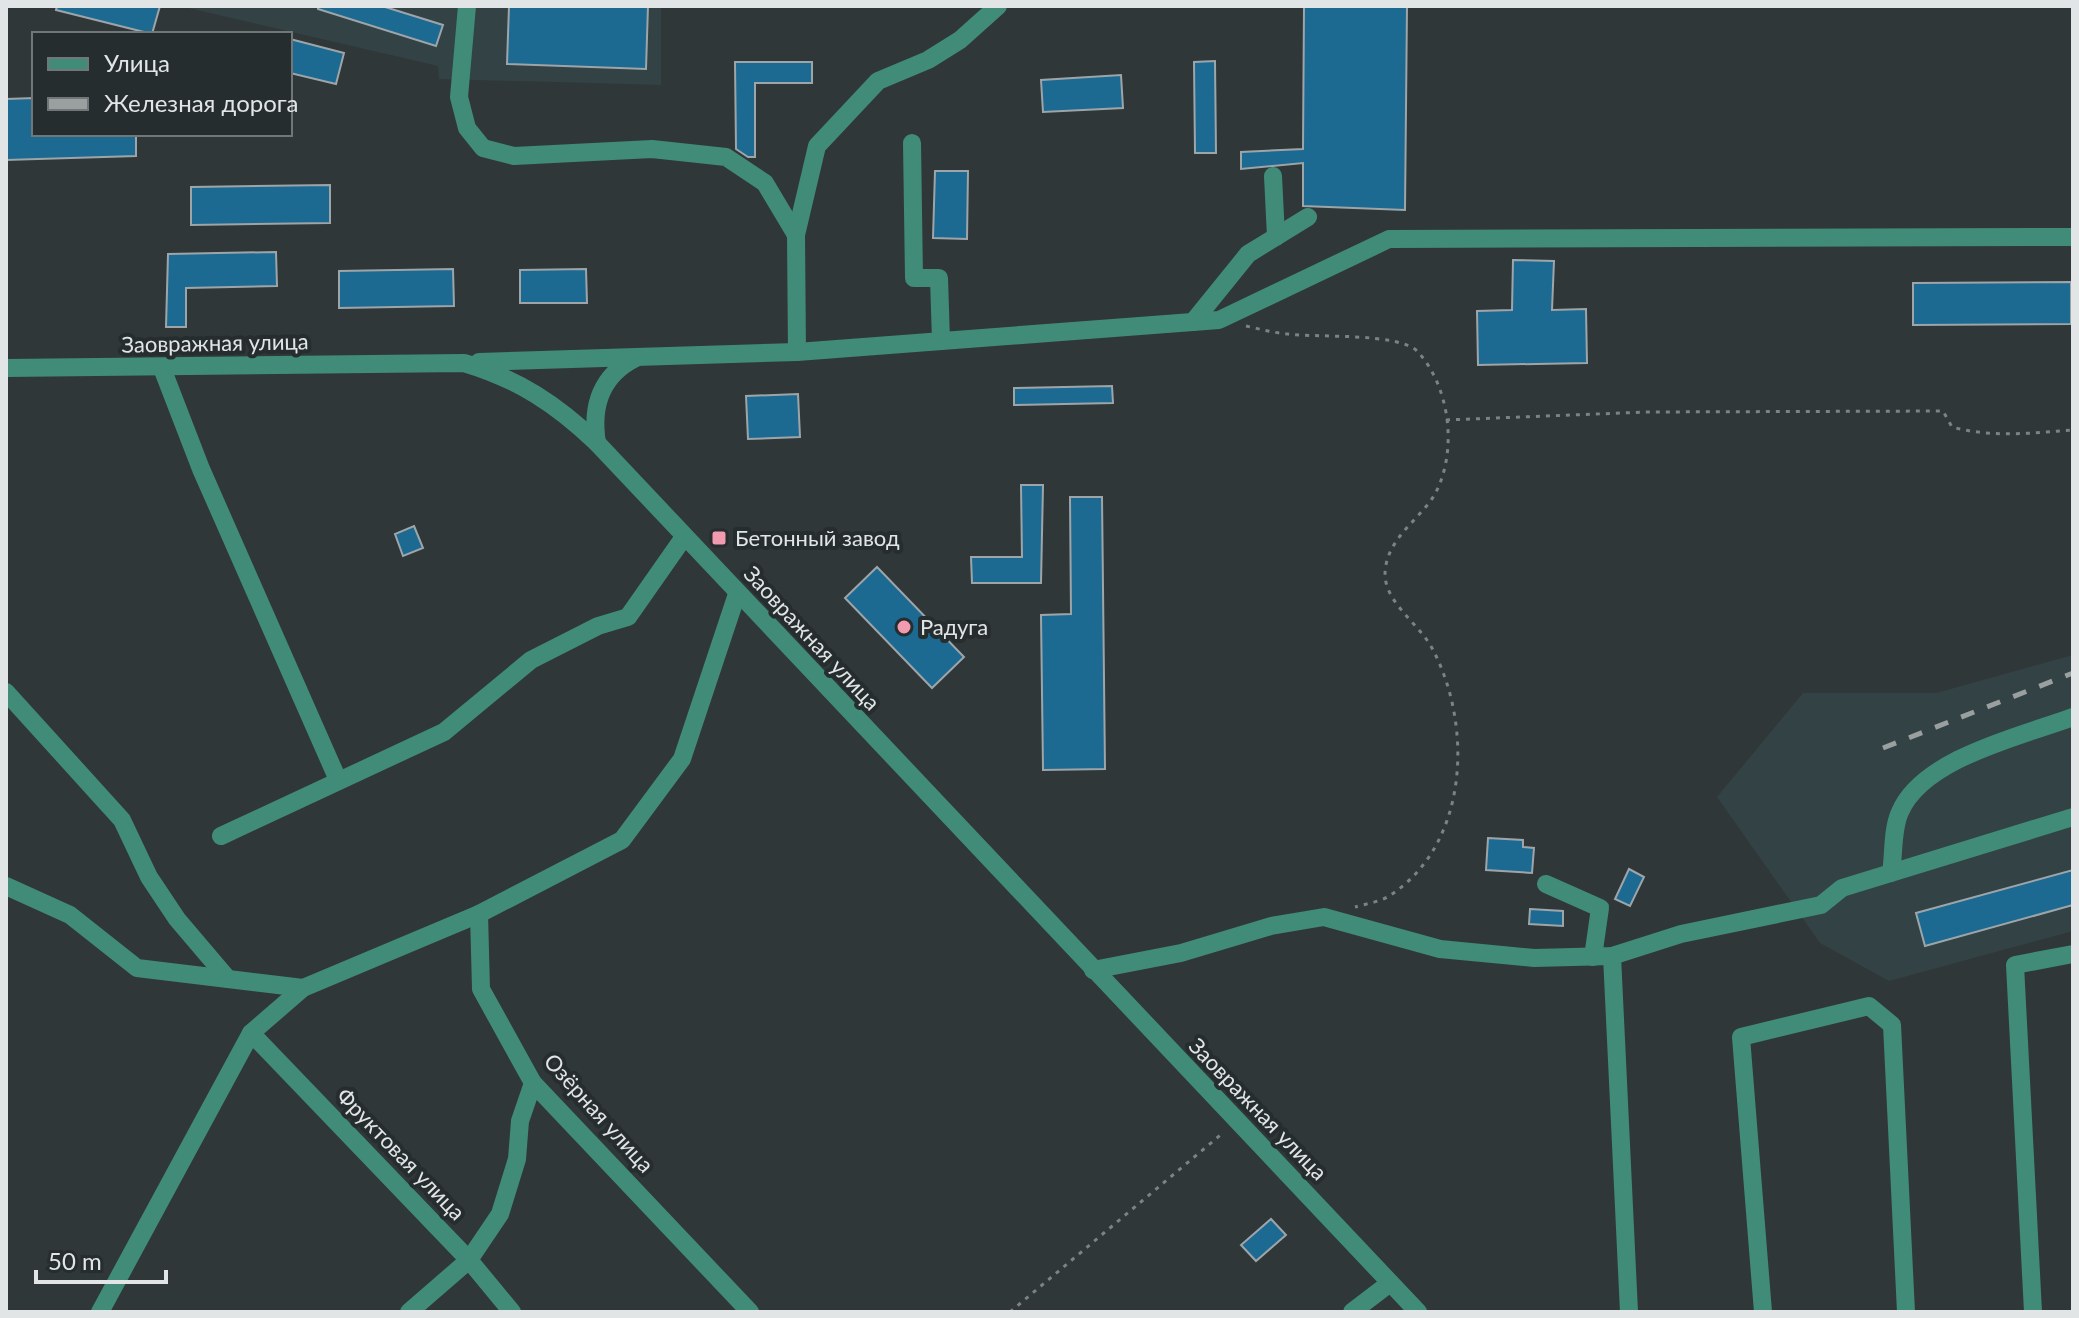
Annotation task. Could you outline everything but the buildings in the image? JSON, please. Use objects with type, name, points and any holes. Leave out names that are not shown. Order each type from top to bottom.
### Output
[{"type":"street","points":[[467,6],[459,97],[467,128],[483,148],[514,156],[652,149],[726,157],[765,183],[796,235]]},
{"type":"street","points":[[797,352],[796,235],[817,146],[878,81],[928,60],[960,40],[998,6]]},
{"type":"street","points":[[912,143],[914,278],[939,278],[941,341]]},
{"type":"street","points":[[1273,176],[1276,237]]},
{"type":"street","points":[[1193,322],[1248,254],[1308,217]]},
{"type":"street","points":[[464,363],[797,352],[1219,320],[1389,239],[2073,237]]},
{"type":"street","points":[[597,443],[593,421],[597,400],[607,380],[622,365],[639,357]]},
{"type":"street","name":"Заовражная улица","points":[[6,368],[464,363],[532,389],[563,410],[597,443],[1418,1312]]},
{"type":"street","points":[[162,368],[201,469],[338,780]]},
{"type":"street","points":[[221,836],[444,732],[531,660],[598,626],[628,617],[684,537]]},
{"type":"street","points":[[100,1312],[251,1033],[303,988],[479,914],[622,840],[682,759],[737,594]]},
{"type":"street","points":[[6,692],[122,820],[149,877],[177,919],[228,979]]},
{"type":"street","points":[[1891,873],[1899,813],[1925,777],[1984,749],[2073,717]]},
{"type":"street","points":[[1093,970],[1181,953],[1271,926],[1324,917],[1440,949],[1534,958],[1612,956],[1681,934],[1821,905],[1842,888],[2073,817]]},
{"type":"street","points":[[1546,884],[1600,908],[1593,957]]},
{"type":"street","points":[[6,886],[70,915],[137,968],[303,988]]},
{"type":"street","name":"Озёрная улица","points":[[479,914],[481,989],[533,1083],[750,1312]]},
{"type":"street","points":[[2033,1312],[2015,965],[2073,954]]},
{"type":"street","points":[[1612,956],[1629,1312]]},
{"type":"street","points":[[1763,1312],[1741,1037],[1869,1006],[1892,1025],[1906,1312]]},
{"type":"street","name":"Фруктовая улица","points":[[251,1033],[469,1260],[512,1312]]},
{"type":"street","points":[[409,1312],[469,1260],[500,1214],[517,1159],[520,1121],[533,1083]]},
{"type":"street","points":[[1352,1312],[1390,1283]]},
{"type":"path","points":[[1219,320],[1287,334],[1389,340],[1416,348],[1439,379],[1446,420],[1443,474],[1433,496],[1413,516],[1390,552],[1385,575],[1392,599],[1404,609],[1433,650],[1453,705],[1460,747],[1449,817],[1418,870],[1388,897],[1324,917]]},
{"type":"path","points":[[1446,420],[1647,412],[1943,411],[1952,427],[1966,431],[2013,434],[2073,430]]},
{"type":"path","points":[[1010,1312],[1236,1121]]},
{"type":"shaded area","points":[[180,6],[661,6],[661,85],[439,79],[438,66]]},
{"type":"shaded area","points":[[2073,655],[2073,931],[1889,981],[1820,943],[1717,797],[1803,693],[1936,693]]},
{"type":"railway","points":[[1883,748],[2073,673]]},
{"type":"place","name":"Бетонный завод","points":[[719,538]]},
{"type":"place","name":"Радуга","points":[[904,627]]}]
